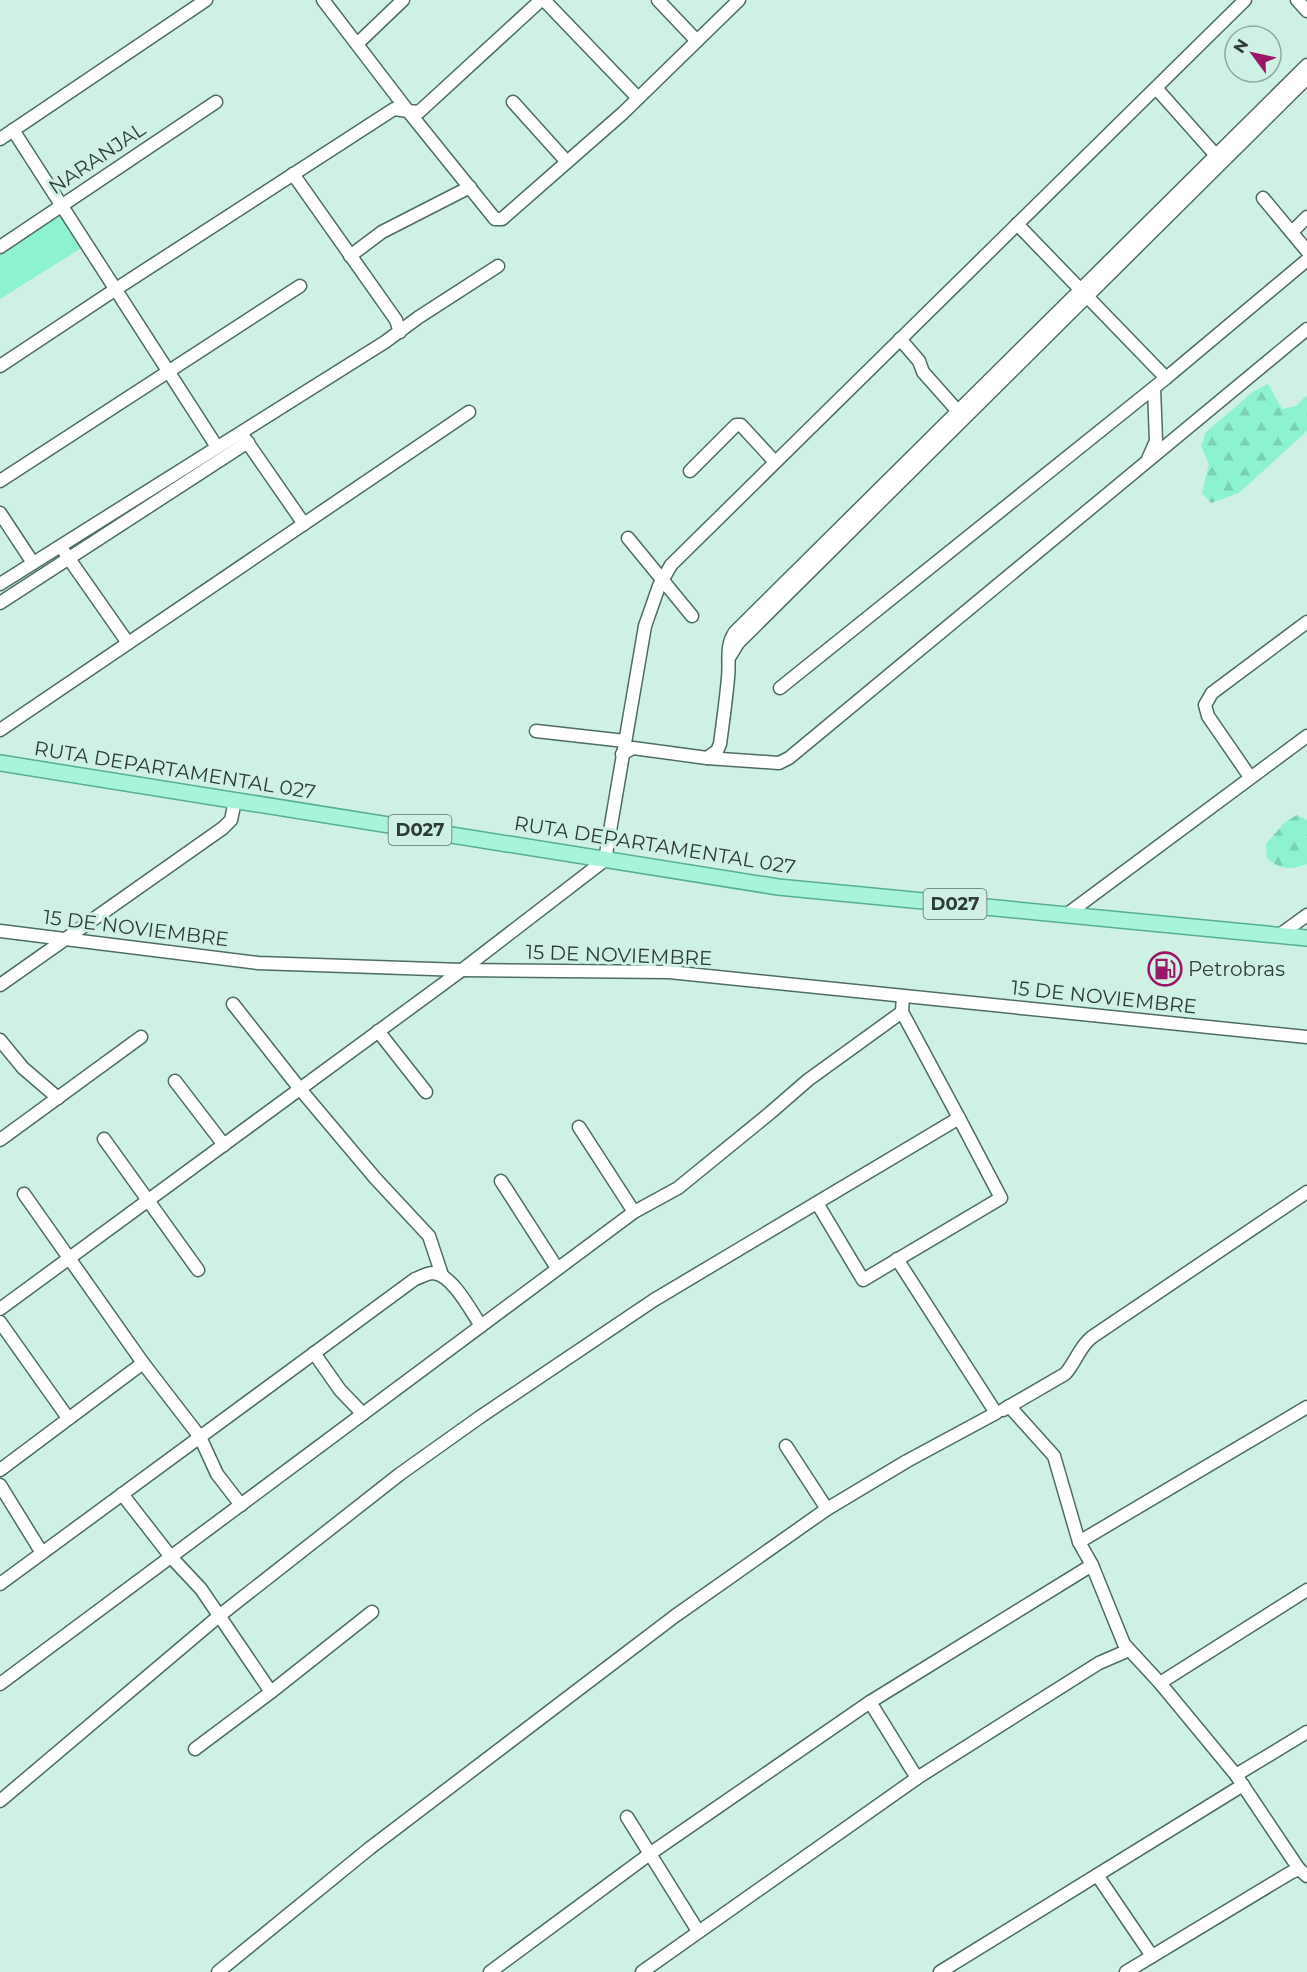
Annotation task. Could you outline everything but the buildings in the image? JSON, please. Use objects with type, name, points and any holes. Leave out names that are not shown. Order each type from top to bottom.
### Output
[{"type":"main road","name":"RUTA DEPARTAMENTAL 027","points":[[0,763],[778,887],[1307,938]]},
{"type":"street","points":[[0,139],[206,0]]},
{"type":"street","points":[[323,0],[495,219],[502,219],[567,162],[638,98],[739,0]]},
{"type":"street","points":[[357,44],[403,0]]},
{"type":"street","points":[[0,366],[394,109],[419,112],[542,0],[638,98]]},
{"type":"street","points":[[658,0],[697,41]]},
{"type":"street","points":[[0,1309],[462,970],[605,860],[645,626],[663,578],[671,564],[1245,0]]},
{"type":"street","points":[[1297,0],[1307,11]]},
{"type":"street","points":[[707,758],[717,751],[720,744],[729,675],[728,660],[738,643],[961,415],[1219,158],[1307,65]]},
{"type":"street","points":[[1219,158],[1307,78]]},
{"type":"street","points":[[1156,88],[1219,158]]},
{"type":"street","name":"NARANJAL","points":[[0,247],[216,102]]},
{"type":"street","points":[[513,102],[567,162]]},
{"type":"street","points":[[13,130],[217,447]]},
{"type":"street","points":[[293,174],[396,320],[400,332]]},
{"type":"street","points":[[350,256],[382,232],[470,188]]},
{"type":"street","points":[[1263,198],[1307,251]]},
{"type":"street","points":[[1292,232],[1307,217]]},
{"type":"street","points":[[1017,224],[1166,378]]},
{"type":"street","points":[[780,688],[1154,388],[1307,260]]},
{"type":"street","points":[[0,603],[419,317],[498,266]]},
{"type":"street","points":[[0,481],[300,286]]},
{"type":"street","points":[[622,754],[633,748],[707,758],[779,763],[789,758],[1307,329]]},
{"type":"street","points":[[900,339],[919,361],[923,372],[961,415]]},
{"type":"street","points":[[1140,469],[1151,454],[1156,441],[1154,388]]},
{"type":"street","points":[[0,730],[469,412]]},
{"type":"street","points":[[690,471],[736,425],[741,425],[775,462]]},
{"type":"street","points":[[0,584],[217,447],[244,437]]},
{"type":"street","points":[[244,437],[304,524]]},
{"type":"street","points":[[0,513],[33,563]]},
{"type":"street","points":[[628,538],[692,616]]},
{"type":"street","points":[[59,546],[128,643]]},
{"type":"street","points":[[1250,777],[1208,716],[1205,705],[1212,693],[1307,622]]},
{"type":"street","points":[[536,731],[625,741]]},
{"type":"street","points":[[1066,915],[1307,736]]},
{"type":"street","points":[[0,985],[223,828],[231,820],[235,801]]},
{"type":"street","points":[[1278,936],[1307,915]]},
{"type":"street","name":"15 DE NOVIEMBRE","points":[[0,931],[258,963],[462,970],[669,972],[1307,1037]]},
{"type":"street","points":[[817,1203],[863,1280],[1001,1198],[902,1012],[903,996]]},
{"type":"street","points":[[233,1004],[375,1179],[429,1236],[442,1275]]},
{"type":"street","points":[[0,1684],[557,1268],[634,1212],[678,1188],[808,1080],[902,1012]]},
{"type":"street","points":[[378,1031],[426,1092]]},
{"type":"street","points":[[0,1140],[141,1037]]},
{"type":"street","points":[[0,1040],[23,1068],[58,1098]]},
{"type":"street","points":[[175,1081],[224,1145]]},
{"type":"street","points":[[0,1801],[219,1616],[400,1474],[480,1417],[654,1300],[960,1118]]},
{"type":"street","points":[[579,1126],[634,1212]]},
{"type":"street","points":[[104,1139],[198,1270]]},
{"type":"street","points":[[501,1181],[557,1268]]},
{"type":"street","points":[[218,1972],[370,1848],[675,1616],[828,1509],[907,1461],[1065,1374],[1083,1344],[1092,1337],[1307,1192]]},
{"type":"street","points":[[24,1194],[143,1363],[200,1437],[217,1474],[241,1505]]},
{"type":"street","points":[[897,1259],[996,1413]]},
{"type":"street","points":[[0,1584],[415,1279],[431,1272],[442,1275],[452,1284],[481,1326]]},
{"type":"street","points":[[0,1322],[68,1418]]},
{"type":"street","points":[[314,1353],[340,1390],[363,1414]]},
{"type":"street","points":[[0,1470],[143,1363]]},
{"type":"street","points":[[1009,1406],[1054,1456],[1079,1542],[1092,1565],[1124,1644],[1160,1683],[1239,1780],[1303,1872]]},
{"type":"street","points":[[1079,1542],[1307,1407]]},
{"type":"street","points":[[786,1446],[828,1509]]},
{"type":"street","points":[[0,1485],[42,1553]]},
{"type":"street","points":[[122,1494],[171,1557],[201,1589],[271,1692]]},
{"type":"street","points":[[490,1972],[538,1934],[651,1853],[870,1702],[1092,1565]]},
{"type":"street","points":[[1160,1683],[1307,1590]]},
{"type":"street","points":[[195,1749],[372,1612]]},
{"type":"street","points":[[642,1972],[917,1778],[1099,1663],[1129,1650]]},
{"type":"street","points":[[870,1702],[917,1778]]},
{"type":"street","points":[[940,1972],[1097,1875],[1307,1732]]},
{"type":"street","points":[[627,1817],[698,1931]]},
{"type":"street","points":[[1126,1972],[1290,1873],[1303,1872]]},
{"type":"street","points":[[1097,1875],[1152,1956]]},
{"type":"green space","points":[[62,214],[83,247],[0,299],[0,253]]},
{"type":"green space","points":[[1268,384],[1282,409],[1296,406],[1307,395],[1307,431],[1239,493],[1211,503],[1202,493],[1209,464],[1201,446],[1206,432],[1254,391]]},
{"type":"green space","points":[[1297,815],[1307,820],[1307,864],[1291,868],[1281,867],[1267,858],[1266,844],[1285,822]]},
{"type":"place","name":"Petrobras","points":[[1165,969]]}]
